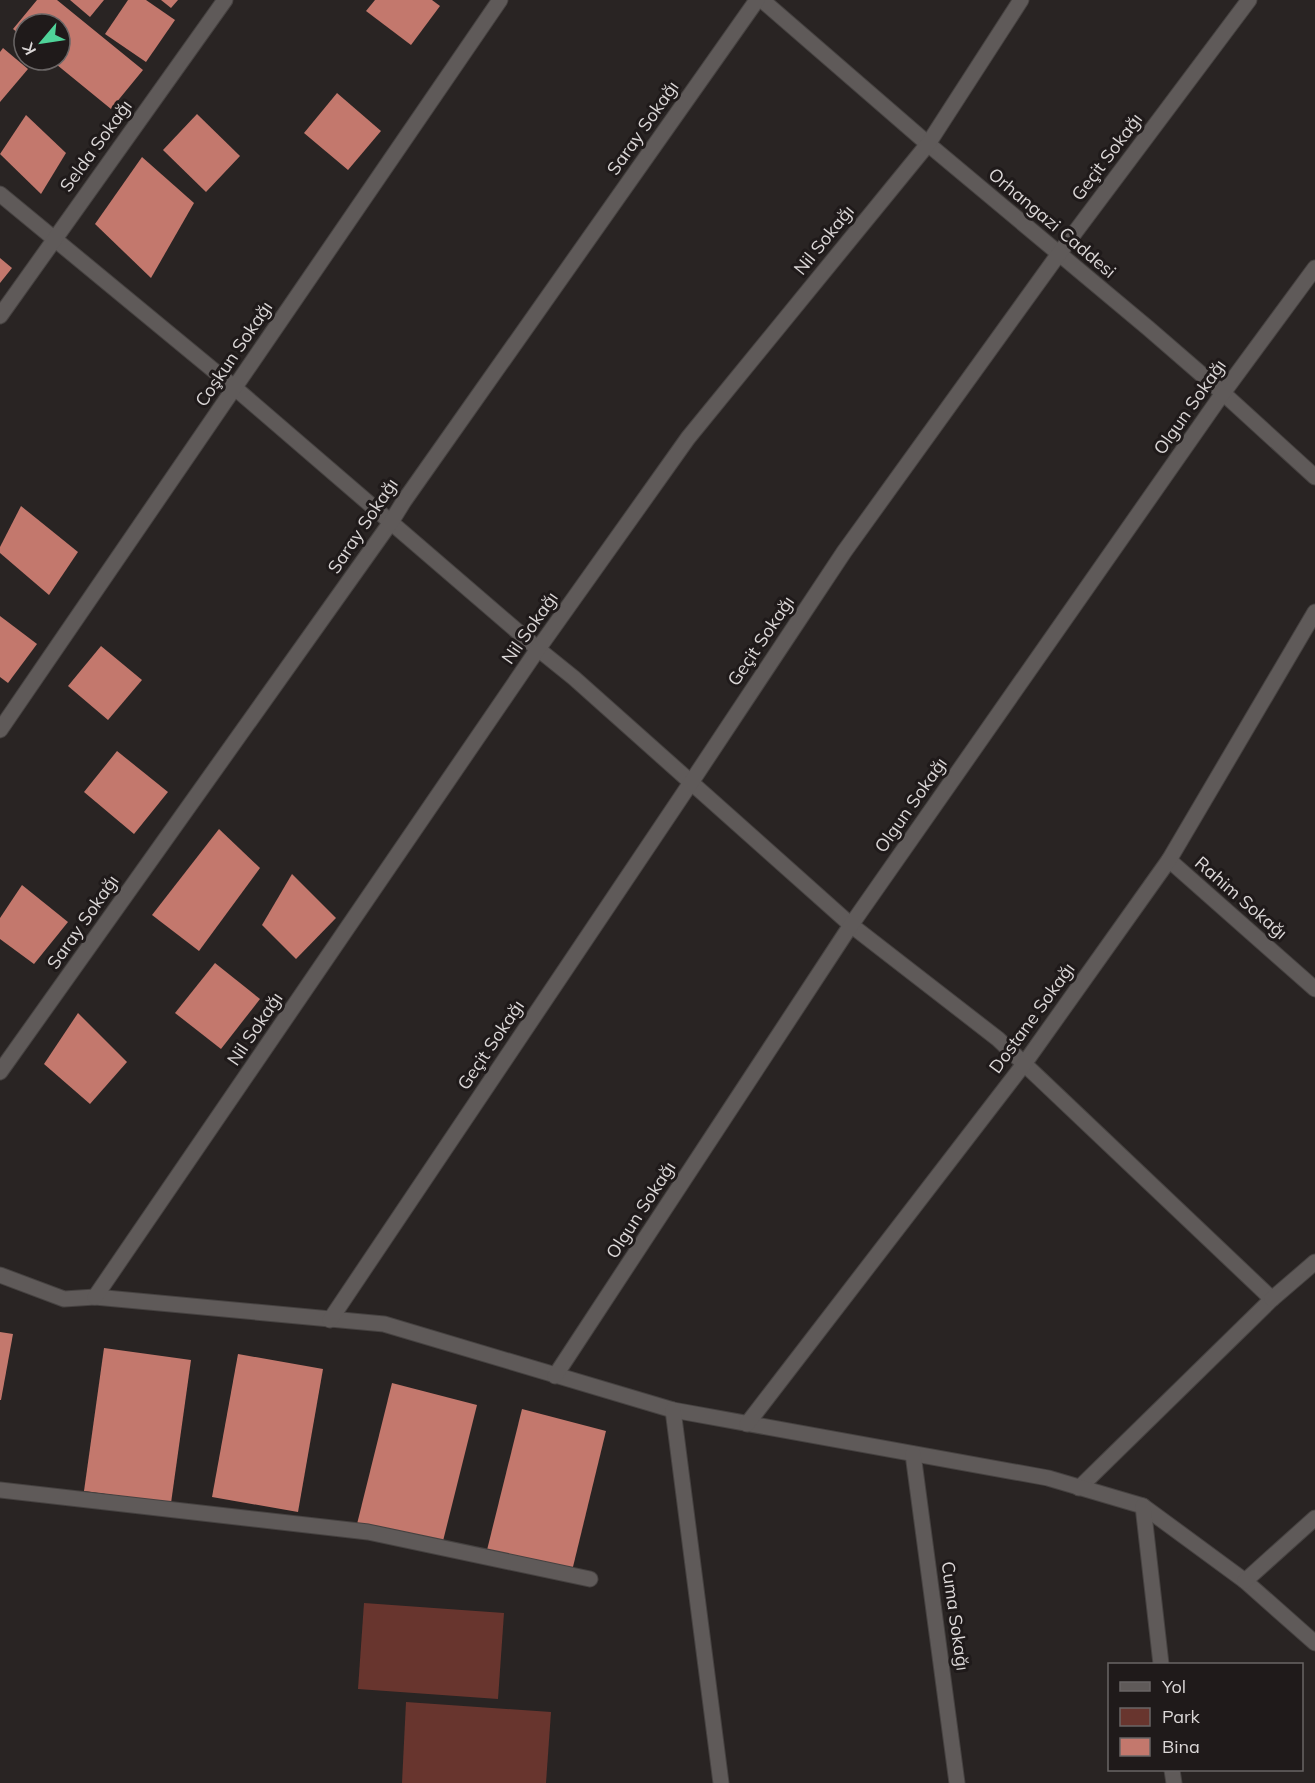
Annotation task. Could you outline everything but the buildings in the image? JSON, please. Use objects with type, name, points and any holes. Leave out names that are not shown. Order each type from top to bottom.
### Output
[{"type":"street","name":"Selda Sokağı","points":[[0,316],[225,0]]},
{"type":"street","name":"Coşkun Sokağı","points":[[0,730],[500,0]]},
{"type":"street","name":"Saray Sokağı","points":[[0,1072],[391,522],[757,0]]},
{"type":"street","name":"Orhangazi Caddesi","points":[[762,0],[1058,255],[1148,328],[1315,477]]},
{"type":"street","name":"Nil Sokağı","points":[[95,1297],[538,649],[688,438],[928,144],[1021,0]]},
{"type":"street","name":"Geçit Sokağı","points":[[330,1320],[844,552],[1058,255],[1249,0]]},
{"type":"street","points":[[0,194],[235,388],[574,678],[851,925],[998,1039],[1272,1299]]},
{"type":"street","name":"Olgun Sokağı","points":[[555,1376],[851,925],[1222,393],[1315,268]]},
{"type":"street","name":"Dostane Sokağı","points":[[747,1424],[1024,1064],[1169,860],[1315,612]]},
{"type":"street","name":"Rahim Sokağı","points":[[1169,860],[1315,989]]},
{"type":"street","points":[[1078,1488],[1272,1299],[1315,1262]]},
{"type":"street","points":[[0,1275],[64,1299],[95,1297],[384,1324],[673,1410],[1048,1478],[1143,1506],[1245,1581],[1315,1643]]},
{"type":"street","points":[[673,1410],[721,1783]]},
{"type":"street","name":"Cuma Sokağı","points":[[913,1454],[957,1783]]},
{"type":"street","points":[[0,1490],[368,1532],[590,1580]]},
{"type":"street","points":[[1143,1506],[1161,1663]]},
{"type":"street","points":[[1245,1581],[1315,1518]]},
{"type":"green space","points":[[364,1603],[504,1613],[498,1699],[358,1689]]},
{"type":"green space","points":[[406,1702],[551,1712],[546,1783],[402,1783]]}]
